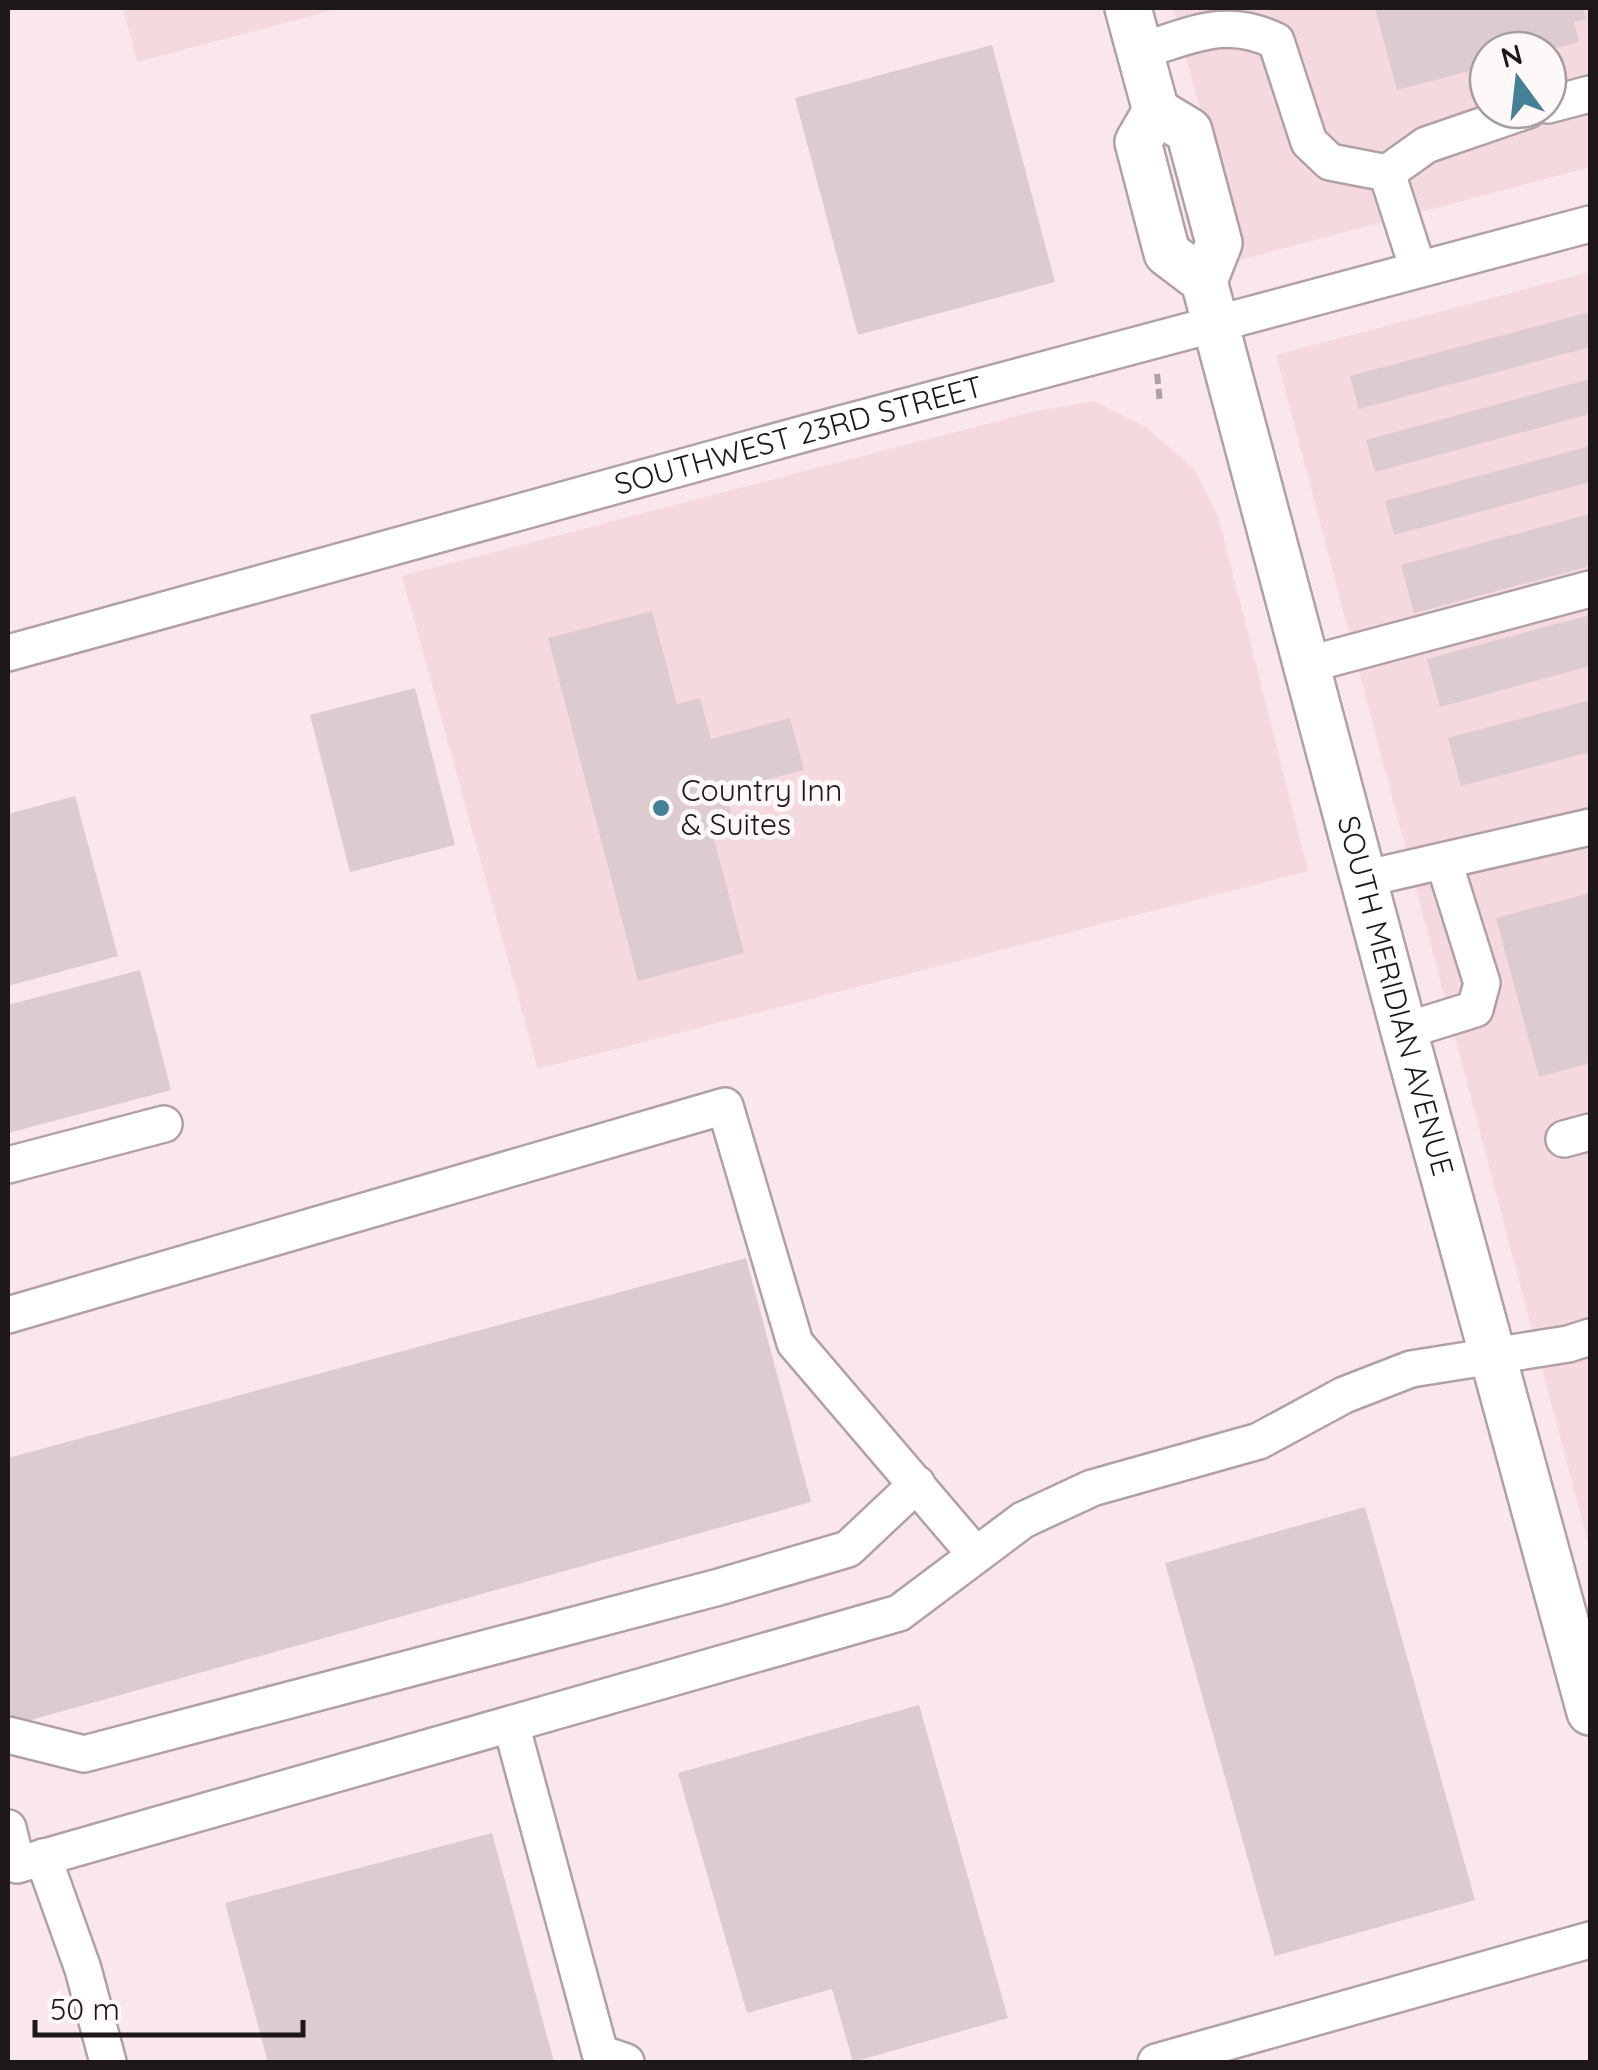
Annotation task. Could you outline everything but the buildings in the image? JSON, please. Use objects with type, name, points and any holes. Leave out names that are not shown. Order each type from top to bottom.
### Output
[{"type":"main road","points":[[1128,8],[1156,111],[1138,142],[1167,252],[1210,302]]},
{"type":"main road","name":"SOUTH MERIDIAN AVENUE","points":[[1210,302],[1404,1031],[1587,1682]]},
{"type":"street","points":[[1140,51],[1257,18],[1276,41],[1309,142],[1330,162],[1387,173],[1426,144],[1468,130]]},
{"type":"street","points":[[1387,173],[1418,269]]},
{"type":"street","name":"SOUTHWEST 23RD STREET","points":[[8,653],[1210,302],[1418,269],[1590,224]]},
{"type":"street","points":[[1306,665],[1590,589]]},
{"type":"street","points":[[1363,879],[1590,827]]},
{"type":"street","points":[[1404,1031],[1475,1009],[1482,984],[1444,862]]},
{"type":"street","points":[[8,1315],[724,1106],[796,1344],[976,1555]]},
{"type":"street","points":[[8,1165],[164,1124]]},
{"type":"street","points":[[30,1861],[899,1613],[1023,1520],[1092,1488],[1259,1441],[1344,1395],[1411,1369],[1590,1337]]},
{"type":"street","points":[[8,1735],[84,1754],[718,1586],[848,1549],[917,1484]]},
{"type":"street","points":[[510,1724],[600,2053],[626,2062]]},
{"type":"street","points":[[8,1828],[30,1861],[83,1969],[108,2062]]},
{"type":"street","points":[[1156,2062],[1590,1940]]},
{"type":"path","points":[[1157,374],[1160,403]]},
{"type":"shaded area","points":[[123,8],[341,8],[137,62]]},
{"type":"shaded area","points":[[1173,8],[1590,8],[1590,167],[1240,260]]},
{"type":"shaded area","points":[[1590,272],[1590,1551],[1276,355]]},
{"type":"shaded area","points":[[1093,401],[1147,428],[1194,469],[1219,519],[1308,871],[538,1069],[402,576],[1032,412]]},
{"type":"place","name":"Country Inn & Suites","points":[[661,808]]}]
